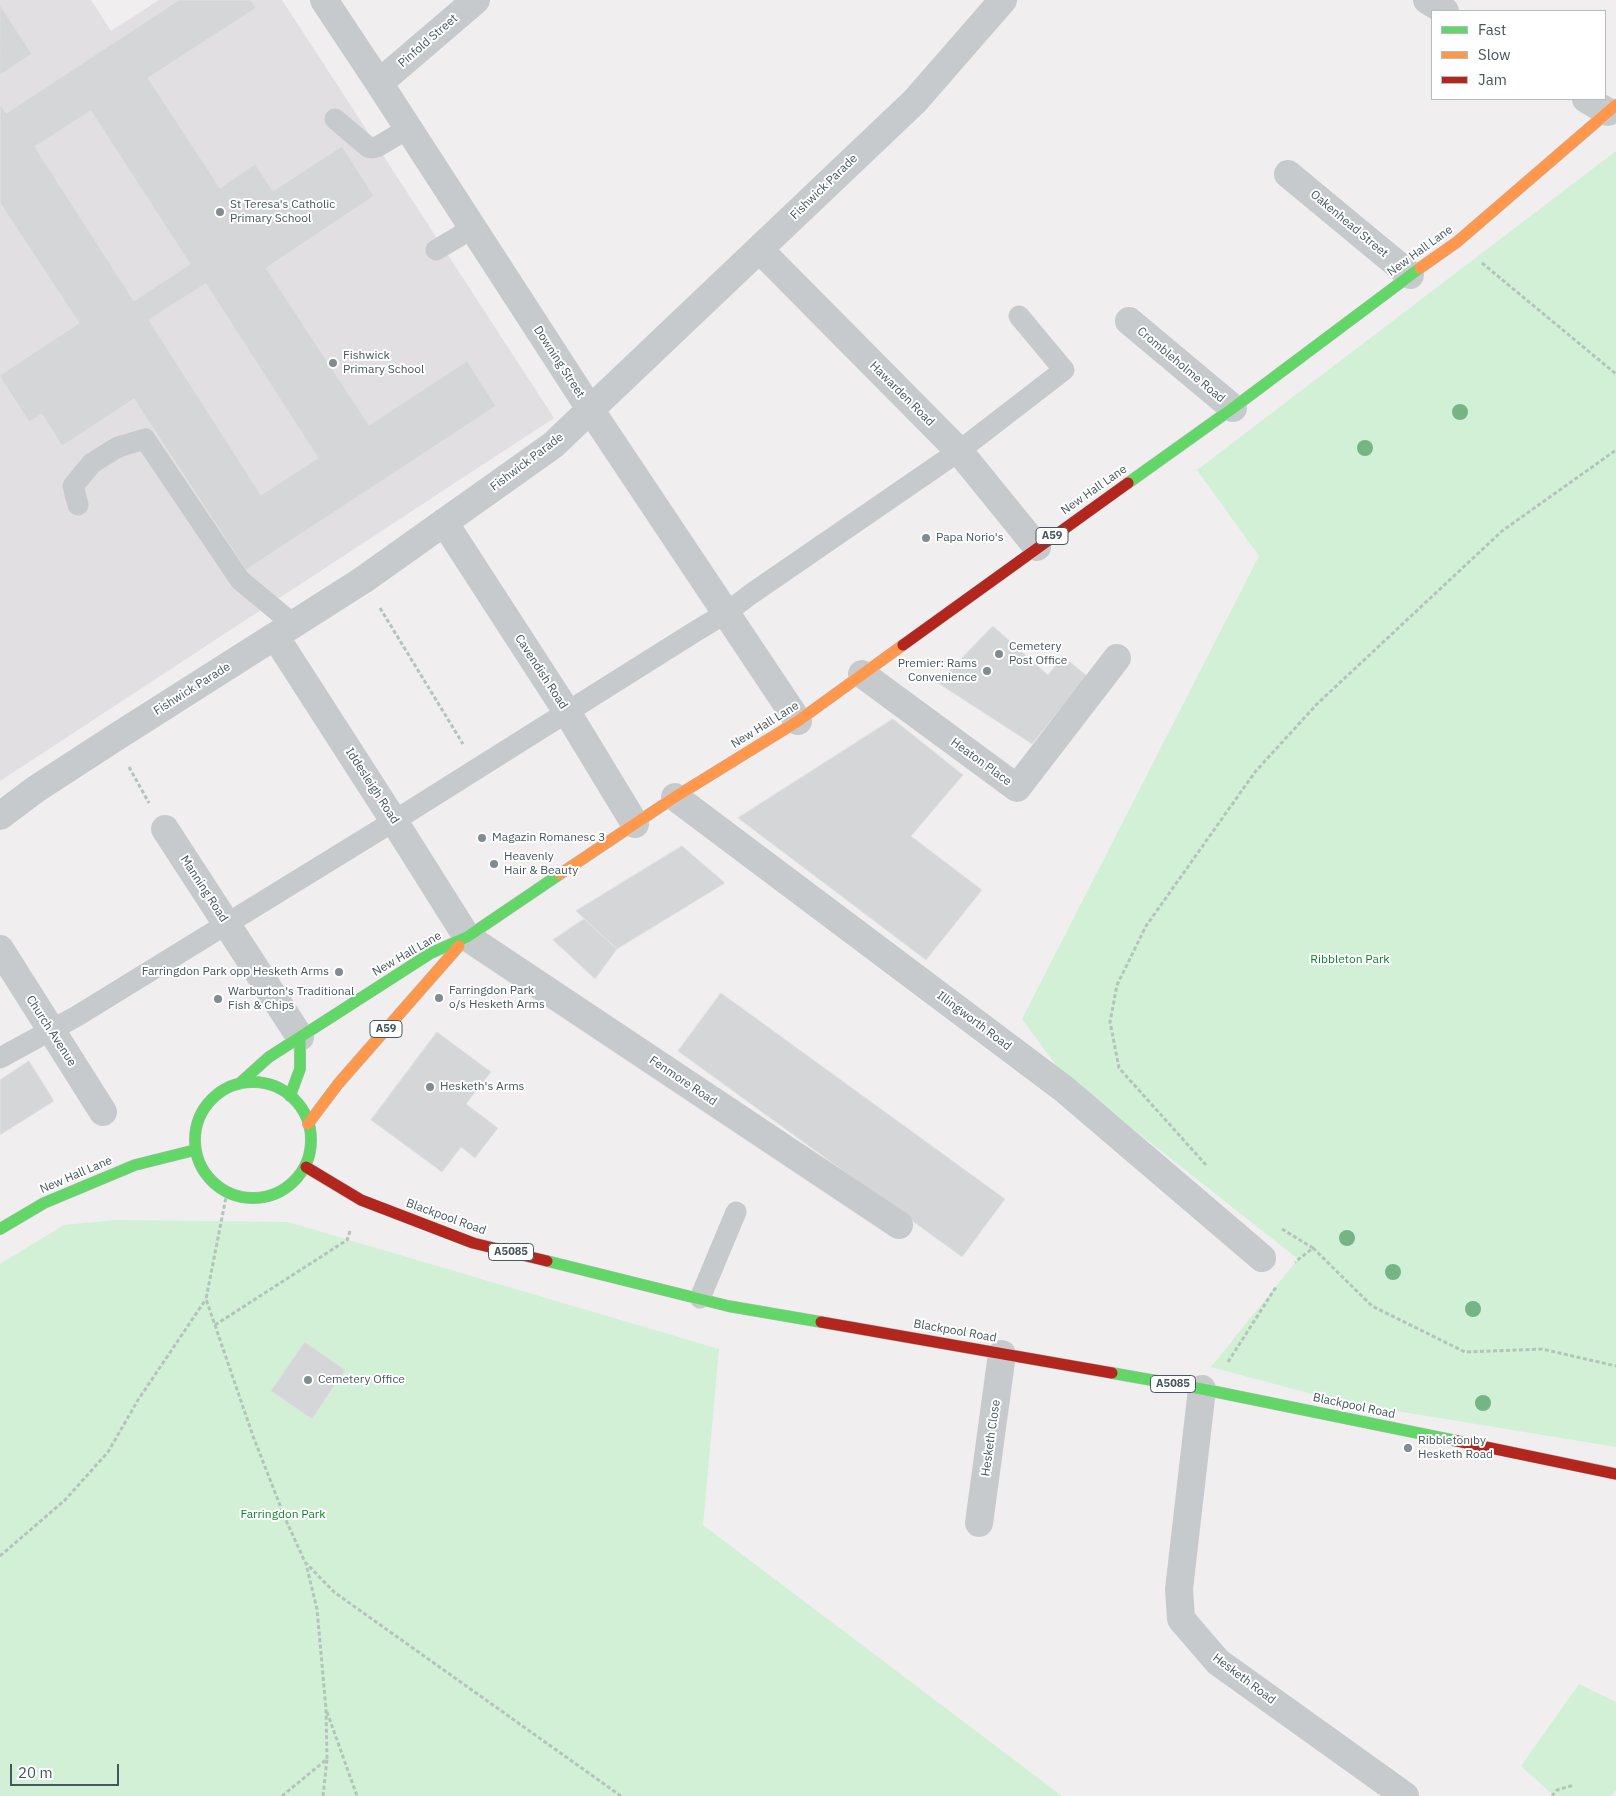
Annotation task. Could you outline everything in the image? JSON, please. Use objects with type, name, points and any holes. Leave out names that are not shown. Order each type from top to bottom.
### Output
[{"type":"highway","name":"New Hall Lane","points":[[240,1083],[269,1057],[300,1036],[431,953],[467,937],[675,797],[798,722],[1037,547],[1233,408],[1457,242],[1603,105]]},
{"type":"highway","name":"New Hall Lane","points":[[308,1124],[338,1084],[467,937]]},
{"type":"highway","points":[[290,1096],[300,1069],[300,1036]]},
{"type":"highway","points":[[240,1083],[258,1082],[275,1087],[290,1096],[301,1108],[308,1124],[310,1139],[306,1167]]},
{"type":"highway","name":"A59","points":[[240,1083],[224,1090],[202,1109],[195,1132],[195,1150],[212,1182],[227,1192],[243,1197],[260,1197],[276,1193],[291,1184],[306,1167]]},
{"type":"highway","name":"New Hall Lane","points":[[0,1229],[44,1203],[135,1165],[195,1150]]},
{"type":"highway","name":"Blackpool Road","points":[[306,1167],[362,1200],[473,1243],[728,1306],[1202,1389],[1616,1474]]},
{"type":"street","name":"Downing Street","points":[[324,0],[590,409],[798,722]]},
{"type":"street","name":"Pinfold Street","points":[[379,83],[476,0]]},
{"type":"street","name":"Fishwick Parade","points":[[0,816],[36,789],[362,580],[553,445],[915,101],[1003,0]]},
{"type":"street","points":[[1427,0],[1443,10]]},
{"type":"street","name":"Oakenhead Street","points":[[1288,174],[1410,275]]},
{"type":"street","name":"Hawarden Road","points":[[759,249],[959,451],[1037,547]]},
{"type":"street","name":"Crombleholme Road","points":[[1129,321],[1233,408]]},
{"type":"street","name":"Cavendish Road","points":[[444,522],[567,712],[635,824]]},
{"type":"street","name":"Iddesleigh Road","points":[[284,630],[394,821],[467,937]]},
{"type":"street","name":"Heaton Place","points":[[862,674],[1017,788],[1117,658]]},
{"type":"street","name":"Illingworth Road","points":[[675,797],[1064,1089],[1262,1258]]},
{"type":"street","name":"Manning Road","points":[[165,829],[300,1036]]},
{"type":"street","name":"Fenmore Road","points":[[467,937],[900,1225]]},
{"type":"street","name":"Church Avenue","points":[[0,949],[103,1112]]},
{"type":"street","name":"Hesketh Close","points":[[980,1523],[1002,1354]]},
{"type":"street","name":"Hesketh Road","points":[[1202,1389],[1179,1589],[1181,1619],[1218,1662],[1405,1796]]},
{"type":"lane","points":[[335,119],[368,147],[372,148],[377,148],[409,128]]},
{"type":"lane","points":[[436,250],[473,228]]},
{"type":"lane","points":[[0,1058],[77,1016],[394,821],[726,613],[959,451],[1064,370],[1019,316]]},
{"type":"lane","points":[[78,505],[72,486],[92,463],[118,447],[145,439],[240,580],[284,630]]},
{"type":"lane","points":[[700,1298],[736,1212]]},
{"type":"path","points":[[1457,242],[1616,374]]},
{"type":"path","points":[[1208,1167],[1119,1068],[1110,1022],[1117,985],[1146,926],[1255,772],[1316,704],[1502,531],[1616,450]]},
{"type":"path","points":[[362,580],[478,768]]},
{"type":"path","points":[[113,739],[165,829]]},
{"type":"path","points":[[0,1556],[65,1500],[108,1452],[138,1400],[206,1300],[227,1192]]},
{"type":"path","points":[[215,1325],[347,1240],[362,1200]]},
{"type":"path","points":[[1280,1228],[1313,1248],[1372,1306],[1465,1352],[1542,1349],[1616,1366]]},
{"type":"path","points":[[1293,1265],[1313,1248]]},
{"type":"path","points":[[1223,1370],[1278,1285]]},
{"type":"path","points":[[206,1300],[253,1436],[285,1518],[305,1562],[317,1609],[326,1710],[327,1759],[323,1796]]},
{"type":"path","points":[[305,1562],[334,1592],[621,1796]]},
{"type":"path","points":[[326,1710],[357,1796]]},
{"type":"path","points":[[282,1796],[327,1759]]},
{"type":"path","points":[[1552,1796],[1557,1790],[1574,1785]]},
{"type":"shaded area","points":[[0,0],[91,0],[111,31],[159,0],[282,0],[554,418],[0,781]]},
{"type":"green space","name":"Ribbleton Park","points":[[1616,151],[1616,1447],[1342,1402],[1211,1367],[1298,1259],[1061,1072],[1022,1019],[1259,556],[1197,470]]},
{"type":"green space","name":"Farringdon Park","points":[[116,1220],[288,1222],[719,1349],[703,1525],[1062,1796],[0,1796],[0,1264],[64,1225]]},
{"type":"green space","points":[[1579,1684],[1616,1702],[1616,1790],[1611,1796],[1554,1796],[1521,1766]]},
{"type":"building","points":[[179,0],[251,0],[256,8],[148,78],[220,188],[255,164],[273,191],[342,146],[374,196],[266,268],[369,425],[467,361],[496,406],[246,570],[134,399],[62,446],[42,414],[29,422],[0,377],[0,375],[79,323],[0,203],[0,104],[6,113]],"holes":[[[91,111],[190,264],[134,301],[35,147]],[[206,284],[318,458],[261,495],[149,320]]]},
{"type":"building","points":[[0,5],[32,54],[0,75]]},
{"type":"building","points":[[993,626],[1048,675],[1063,656],[1087,676],[1032,744],[938,683]]},
{"type":"building","points":[[893,719],[963,775],[911,836],[982,890],[926,960],[738,818]]},
{"type":"building","points":[[682,846],[725,883],[617,949],[576,911]]},
{"type":"building","points":[[584,919],[617,949],[595,979],[553,940]]},
{"type":"building","points":[[721,993],[1005,1199],[962,1257],[678,1051]]},
{"type":"building","points":[[437,1032],[491,1072],[466,1104],[498,1128],[475,1158],[461,1147],[442,1172],[371,1120]]},
{"type":"building","points":[[29,1061],[54,1101],[0,1135],[0,1080]]},
{"type":"building","name":"Cemetery Office","points":[[305,1342],[345,1370],[312,1419],[271,1391]]},
{"type":"traffic: fast","points":[[1128,483],[1233,408],[1420,268]]},
{"type":"traffic: fast","points":[[240,1083],[269,1057],[431,953],[467,937],[560,874]]},
{"type":"traffic: fast","points":[[290,1096],[300,1069],[300,1037]]},
{"type":"traffic: fast","points":[[253,1082],[275,1087],[294,1099],[306,1118],[311,1140],[306,1162],[294,1181],[275,1193],[253,1198],[231,1193],[212,1181],[200,1162],[195,1140],[200,1118],[212,1099],[231,1087],[253,1082]]},
{"type":"traffic: fast","points":[[0,1229],[44,1203],[135,1165],[195,1150]]},
{"type":"traffic: fast","points":[[547,1261],[728,1306],[821,1322]]},
{"type":"traffic: fast","points":[[1112,1373],[1202,1389],[1457,1441]]},
{"type":"traffic: slow","points":[[1420,268],[1457,242],[1616,105]]},
{"type":"traffic: slow","points":[[560,874],[675,797],[798,721],[903,645]]},
{"type":"traffic: slow","points":[[308,1124],[338,1084],[459,946]]},
{"type":"traffic: jam","points":[[903,645],[1128,483]]},
{"type":"traffic: jam","points":[[306,1167],[361,1200],[473,1243],[547,1261]]},
{"type":"traffic: jam","points":[[821,1322],[1112,1373]]},
{"type":"traffic: jam","points":[[1457,1441],[1616,1474]]},
{"type":"place","name":"St Teresa's Catholic Primary School","points":[[220,212]]},
{"type":"place","name":"Fishwick Primary School","points":[[333,363]]},
{"type":"place","name":"Papa Norio's","points":[[926,538]]},
{"type":"place","name":"Cemetery Post Office","points":[[999,654]]},
{"type":"place","name":"Premier: Rams Convenience","points":[[987,671]]},
{"type":"place","name":"Magazin Romanesc 3","points":[[482,838]]},
{"type":"place","name":"Heavenly Hair & Beauty","points":[[494,864]]},
{"type":"place","name":"Farringdon Park opp Hesketh Arms","points":[[339,972]]},
{"type":"place","name":"Farringdon Park o/s Hesketh Arms","points":[[439,998]]},
{"type":"place","name":"Warburton's Traditional Fish & Chips","points":[[218,999]]},
{"type":"place","name":"Hesketh's Arms","points":[[430,1087]]},
{"type":"place","name":"Cemetery Office","points":[[308,1380]]},
{"type":"place","name":"Ribbleton by Hesketh Road","points":[[1408,1448]]}]
